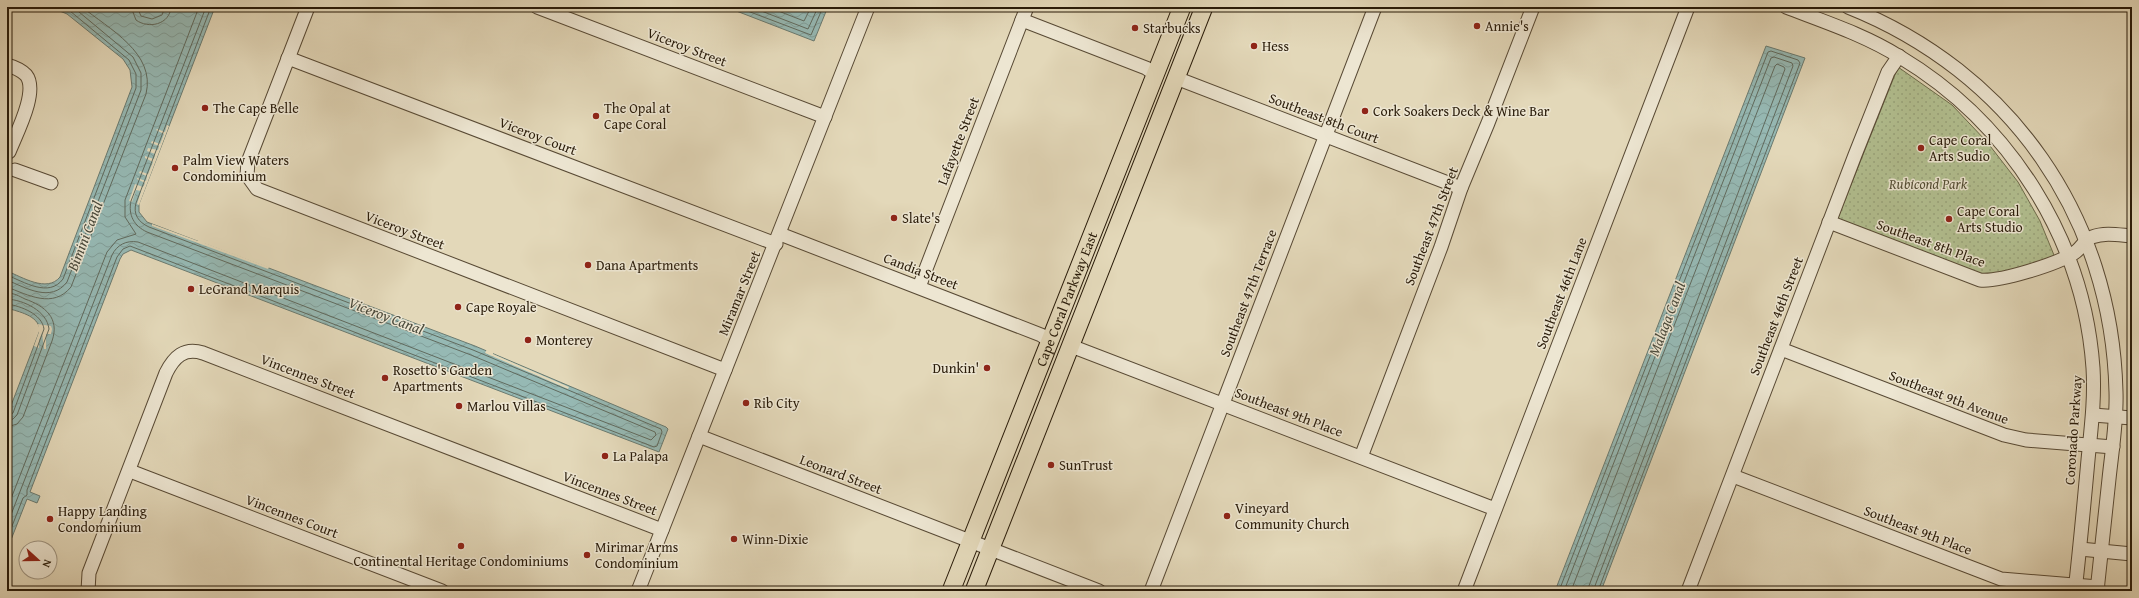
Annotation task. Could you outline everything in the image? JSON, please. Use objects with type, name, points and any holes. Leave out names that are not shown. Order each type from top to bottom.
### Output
[{"type":"main road","name":"Cape Coral Parkway East","points":[[951,591],[1182,7]]},
{"type":"main road","points":[[1176,78],[1172,64],[1173,56],[1192,7]]},
{"type":"main road","name":"Cape Coral Parkway East","points":[[974,591],[1204,7]]},
{"type":"main road","points":[[1136,181],[1135,168],[1140,146],[1160,98],[1160,84],[1155,74]]},
{"type":"main road","points":[[1071,346],[1066,339],[1065,332],[1092,257],[1089,240]]},
{"type":"main road","points":[[1031,446],[1030,432],[1032,422],[1054,362],[1055,348],[1050,341]]},
{"type":"street","name":"Viceroy Street","points":[[308,7],[247,166],[248,178],[257,189],[725,370]]},
{"type":"street","name":"Viceroy Street","points":[[537,7],[825,117]]},
{"type":"street","name":"Miramar Street","points":[[638,591],[778,239],[868,7]]},
{"type":"street","name":"Lafayette Street","points":[[919,287],[1027,7]]},
{"type":"street","name":"Southeast 47th Terrace","points":[[1151,591],[1375,7]]},
{"type":"street","name":"Southeast 47th Street","points":[[1361,457],[1441,247],[1461,188],[1491,117],[1533,7]]},
{"type":"street","name":"Southeast 46th Lane","points":[[1464,591],[1688,7]]},
{"type":"street","name":"Coronado Parkway","points":[[1786,7],[1802,10],[1872,42],[1899,56],[1926,73],[1952,93],[1994,134],[2035,189],[2068,256],[2079,289],[2089,336],[2093,369],[2093,415],[2075,588]]},
{"type":"street","points":[[1848,7],[1873,17],[1922,44],[1964,73],[1988,95],[2023,133],[2049,168],[2087,240],[2102,288],[2112,335],[2115,378],[2116,416],[2098,589]]},
{"type":"street","points":[[1022,20],[1146,68],[1155,74]]},
{"type":"street","name":"Southeast 46th Street","points":[[1688,591],[1888,72],[1899,56]]},
{"type":"street","name":"Viceroy Court","points":[[288,58],[778,239]]},
{"type":"street","points":[[7,65],[25,74],[30,87],[29,100],[8,152],[16,160],[11,173],[51,183]]},
{"type":"street","name":"Southeast 8th Court","points":[[1176,78],[1461,188]]},
{"type":"street","name":"Southeast 8th Place","points":[[1829,222],[1980,280],[1991,281],[2068,256],[2078,250],[2087,240],[2102,234],[2132,236]]},
{"type":"street","name":"Candia Street","points":[[778,239],[919,287],[1041,335],[1050,341]]},
{"type":"street","name":"Southeast 9th Place","points":[[1071,346],[1495,509]]},
{"type":"street","name":"Southeast 9th Avenue","points":[[1781,349],[2004,435],[2026,440],[2113,447]]},
{"type":"street","name":"Vincennes Street","points":[[88,591],[89,573],[130,471],[169,367],[178,356],[193,350],[662,530]]},
{"type":"street","points":[[2093,415],[2132,418]]},
{"type":"street","name":"Leonard Street","points":[[699,436],[1099,591]]},
{"type":"street","name":"Vincennes Court","points":[[130,471],[442,591]]},
{"type":"street","name":"Southeast 9th Place","points":[[1733,476],[2001,579],[2075,588],[2098,589]]},
{"type":"street","points":[[2080,549],[2132,554]]},
{"type":"green space","name":"Rubicond Park","points":[[1898,67],[1952,105],[1987,142],[2018,182],[2040,221],[2056,260],[1991,281],[1835,225]]},
{"type":"water","points":[[50,7],[141,7],[151,10],[158,7],[215,7],[139,204],[139,212],[147,222],[475,346],[666,427],[668,429],[659,452],[131,250],[123,254],[120,259],[30,492],[40,496],[37,503],[27,499],[7,550],[7,416],[40,330],[36,321],[32,318],[7,308],[7,271],[27,280],[41,284],[55,282],[60,277],[132,87],[130,70],[123,59],[67,14]]},
{"type":"water","points":[[726,7],[823,7],[827,9],[814,41]]},
{"type":"water","name":"Malaga Canal","points":[[1766,46],[1805,58],[1601,591],[1555,591]]},
{"type":"pier","name":"Palm View Waters Condominium","points":[[167,125],[169,126],[139,205],[137,204],[141,191],[136,190],[132,202],[129,201],[135,184],[143,187],[145,183],[137,178],[146,181],[147,176],[139,173],[140,171],[148,174],[153,162],[145,158],[145,156],[154,159],[155,154],[147,151],[148,148],[158,150],[159,146],[151,143],[152,141],[160,144],[164,134],[156,130],[165,132]]},
{"type":"pier","points":[[152,224],[198,241],[205,241],[205,243],[269,267],[268,269],[152,226]]},
{"type":"pier","points":[[38,324],[51,326],[52,329],[51,334],[46,334],[46,349],[44,349],[42,333],[39,340],[39,348],[34,346],[39,332]]},
{"type":"pier","points":[[487,349],[493,352],[493,354],[569,387],[568,389],[485,353]]},
{"type":"place","name":"Annie's","points":[[1477,26]]},
{"type":"place","name":"Starbucks","points":[[1135,28]]},
{"type":"place","name":"Hess","points":[[1254,46]]},
{"type":"place","name":"The Cape Belle","points":[[205,108]]},
{"type":"place","name":"Cork Soakers Deck & Wine Bar","points":[[1365,111]]},
{"type":"place","name":"The Opal at Cape Coral","points":[[596,116]]},
{"type":"place","name":"Cape Coral Arts Sudio","points":[[1921,148]]},
{"type":"place","name":"Palm View Waters Condominium","points":[[175,168]]},
{"type":"place","name":"Slate's","points":[[894,218]]},
{"type":"place","name":"Cape Coral Arts Studio","points":[[1949,219]]},
{"type":"place","name":"Dana Apartments","points":[[588,265]]},
{"type":"place","name":"LeGrand Marquis","points":[[191,289]]},
{"type":"place","name":"Cape Royale","points":[[458,307]]},
{"type":"place","name":"Monterey","points":[[528,340]]},
{"type":"place","name":"Dunkin'","points":[[987,368]]},
{"type":"place","name":"Rosetto's Garden Apartments","points":[[385,378]]},
{"type":"place","name":"Rib City","points":[[746,403]]},
{"type":"place","name":"Marlou Villas","points":[[459,406]]},
{"type":"place","name":"La Palapa","points":[[605,456]]},
{"type":"place","name":"SunTrust","points":[[1051,465]]},
{"type":"place","name":"Vineyard Community Church","points":[[1227,516]]},
{"type":"place","name":"Happy Landing Condominium","points":[[50,519]]},
{"type":"place","name":"Winn-Dixie","points":[[734,539]]},
{"type":"place","name":"Continental Heritage Condominiums","points":[[461,546]]},
{"type":"place","name":"Mirimar Arms Condominium","points":[[587,555]]},
{"type":"water label","name":"Bimini Canal","points":[[85,236]]},
{"type":"water label","name":"Viceroy Canal","points":[[386,316]]}]
